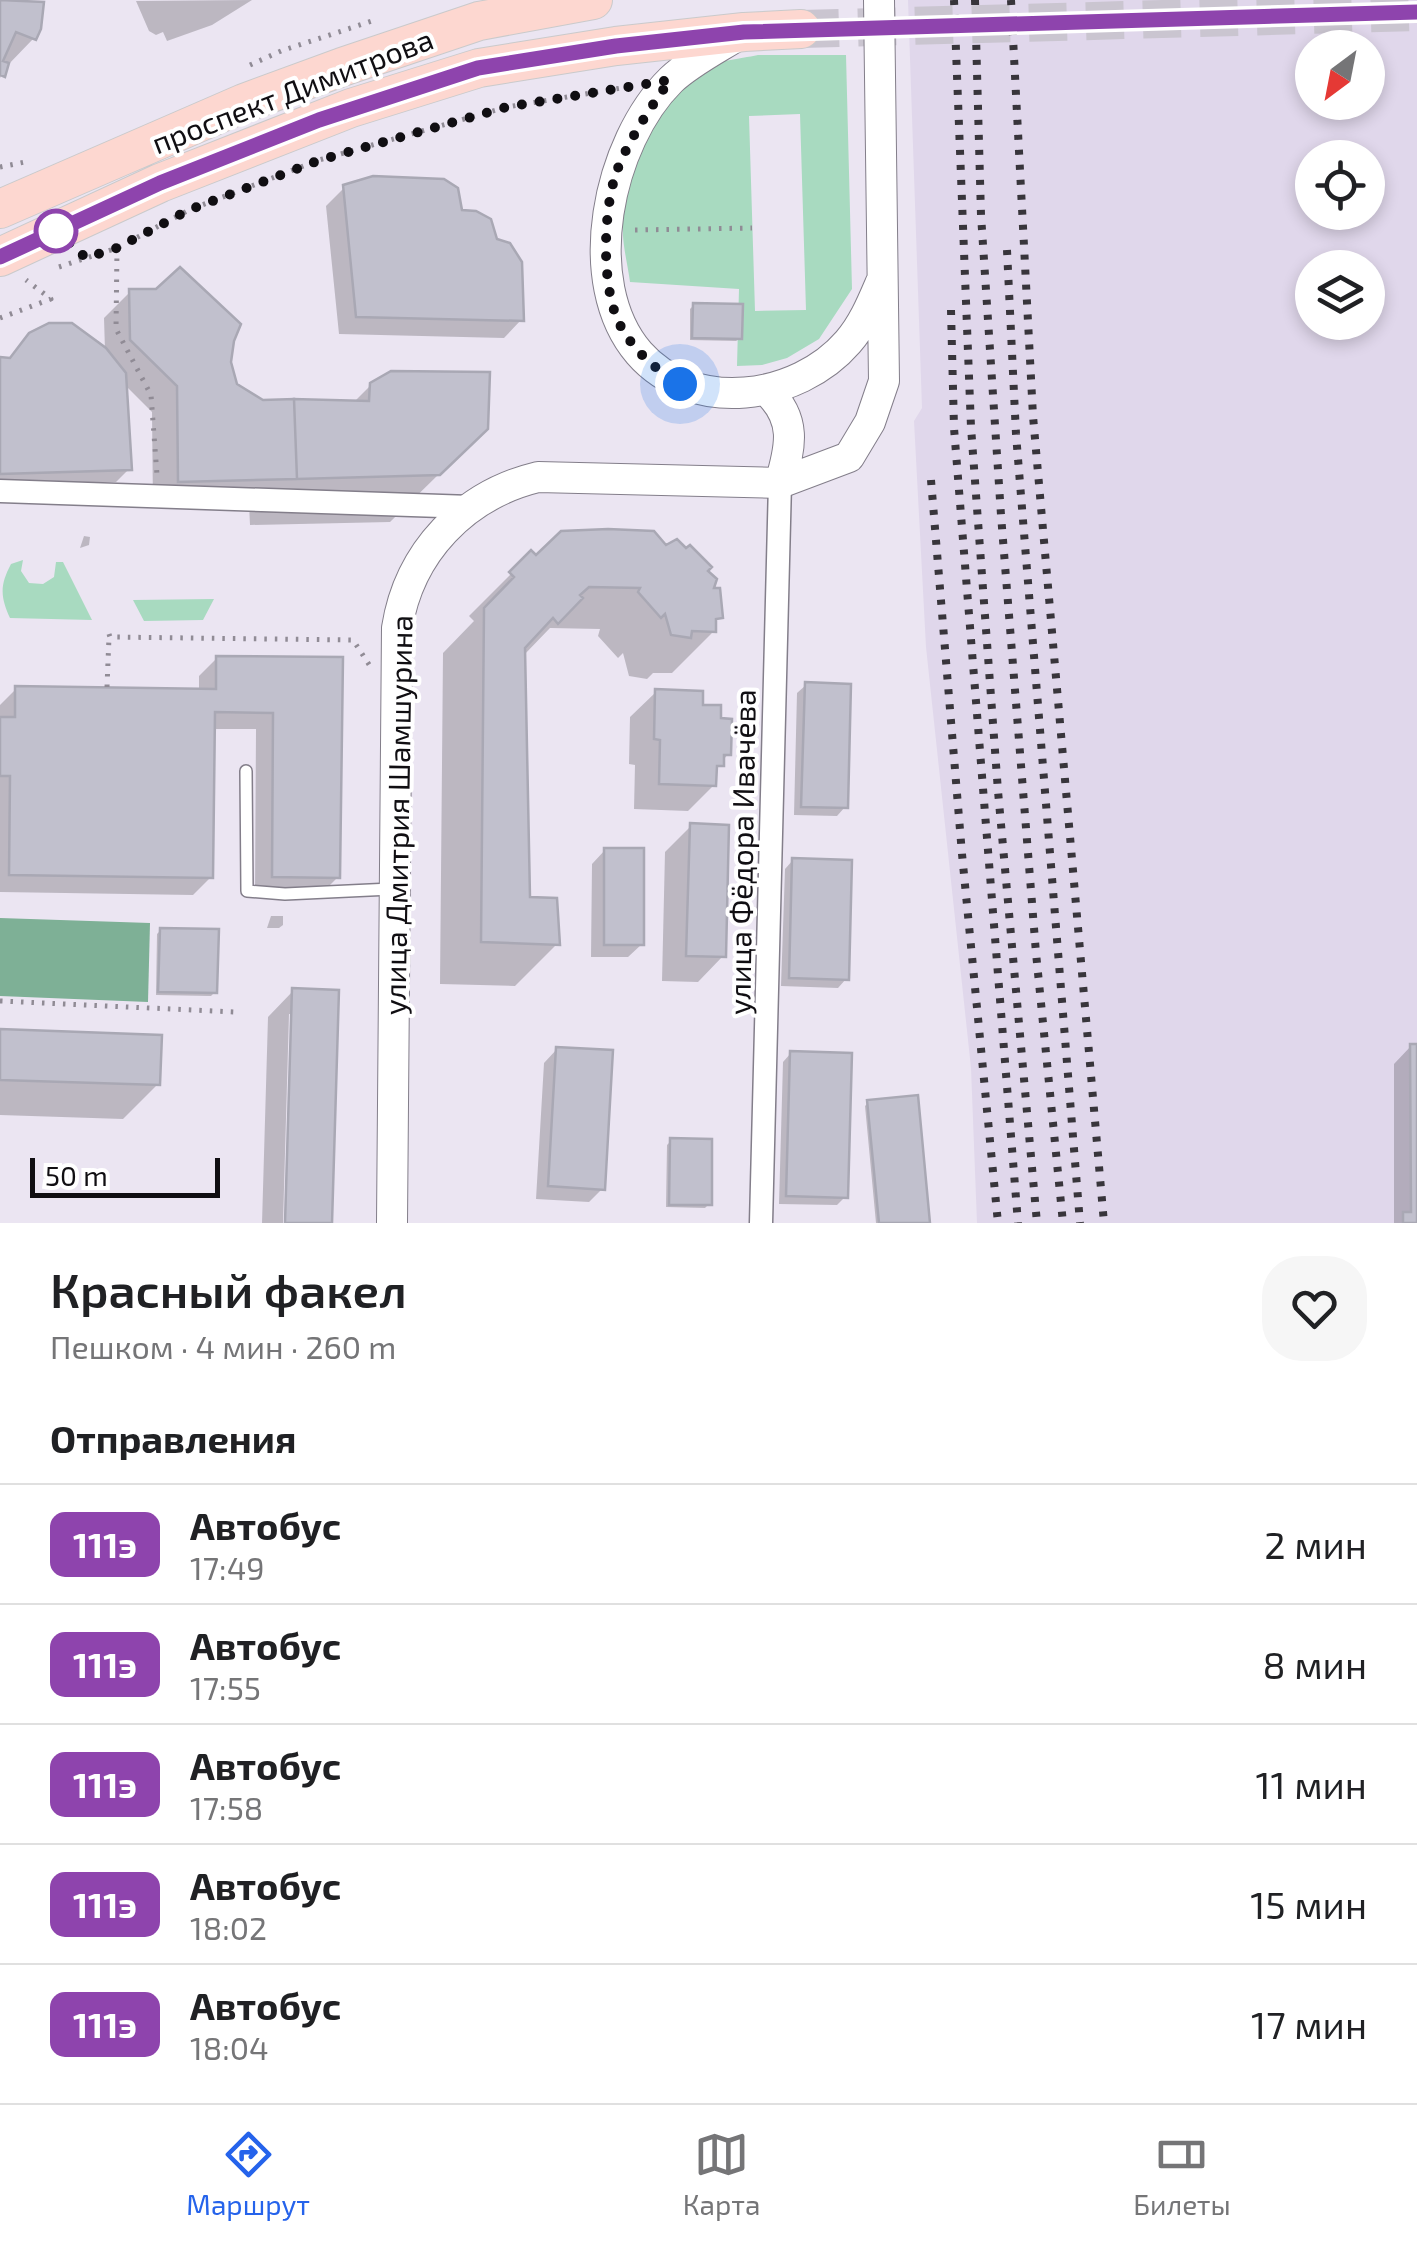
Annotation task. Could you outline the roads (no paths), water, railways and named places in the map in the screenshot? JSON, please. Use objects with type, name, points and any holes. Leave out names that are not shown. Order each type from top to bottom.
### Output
[{"type":"main road","name":"проспект Димитрова","points":[[0,209],[244,103],[342,66],[479,21],[593,0]]},
{"type":"main road","name":"проспект Димитрова","points":[[0,256],[160,183],[299,128],[478,68],[616,46],[801,29]]},
{"type":"street","name":"улица Дмитрия Шамшурина","points":[[392,1223],[397,628],[402,598],[432,544],[471,507],[508,484],[538,478],[780,483],[849,457],[870,422],[884,381],[879,0]]},
{"type":"street","points":[[744,32],[670,80],[640,123],[616,176],[607,230],[608,276],[619,323],[640,354],[680,384],[728,393],[766,391],[804,376],[850,340],[885,275]]},
{"type":"street","points":[[766,391],[783,406],[791,446],[780,483]]},
{"type":"street","name":"улица Фёдора Ивачёва","points":[[761,1223],[780,483]]},
{"type":"street","points":[[0,491],[471,507]]},
{"type":"lane","points":[[246,771],[247,891],[285,894],[395,889]]},
{"type":"tunnel","points":[[801,29],[1417,12]]},
{"type":"railway","points":[[954,0],[971,427],[998,791],[1037,1223]]},
{"type":"railway","points":[[975,0],[981,215],[1001,515],[1036,953],[1063,1223]]},
{"type":"railway","points":[[1011,0],[1033,416],[1104,1223]]},
{"type":"railway","points":[[1007,250],[1016,434],[1080,1223]]},
{"type":"railway","points":[[951,310],[954,428],[1018,1223]]},
{"type":"railway","points":[[931,480],[998,1223]]}]
